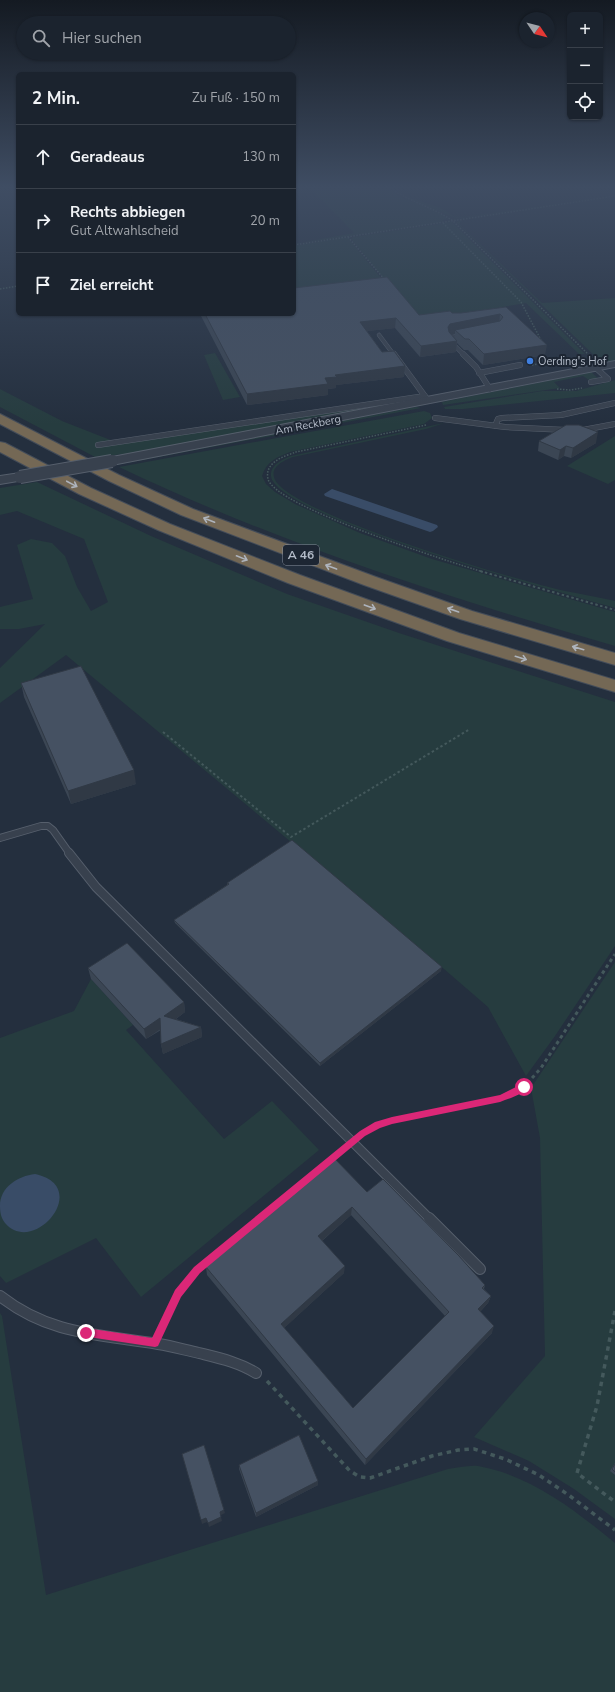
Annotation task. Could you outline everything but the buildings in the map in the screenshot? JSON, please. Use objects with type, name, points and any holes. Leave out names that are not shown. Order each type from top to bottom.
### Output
[{"type":"highway","name":"A 46","points":[[0,418],[114,478],[187,512],[370,581],[466,615],[615,658]]},
{"type":"highway","name":"A 46","points":[[0,446],[85,491],[164,527],[294,579],[453,637],[615,686]]},
{"type":"street","name":"Am Reckberg","points":[[0,480],[112,461],[427,399],[490,389],[615,364]]},
{"type":"lane","points":[[469,333],[450,338],[451,342],[476,367],[490,389]]},
{"type":"lane","points":[[98,445],[427,399],[379,335]]},
{"type":"lane","points":[[479,373],[520,365]]},
{"type":"lane","points":[[591,382],[608,379],[599,368]]},
{"type":"lane","points":[[495,426],[498,419],[502,418],[561,415],[615,403]]},
{"type":"lane","points":[[435,418],[539,430],[589,430],[615,424]]},
{"type":"lane","points":[[0,838],[41,826],[48,826],[54,830],[79,867],[96,887],[480,1269]]},
{"type":"lane","points":[[0,1296],[28,1316],[51,1326],[155,1343],[235,1362],[256,1372]]},
{"type":"path","points":[[374,267],[386,280]]},
{"type":"path","points":[[487,267],[521,302],[533,322],[538,337],[545,344]]},
{"type":"path","points":[[499,267],[599,368]]},
{"type":"path","points":[[0,289],[16,286]]},
{"type":"path","points":[[435,418],[428,424],[413,429],[296,452],[283,457],[269,466],[267,471],[268,480],[278,491],[288,497],[367,533],[449,561],[615,610]]},
{"type":"path","points":[[164,732],[291,837],[470,729]]},
{"type":"path","points":[[155,1343],[178,1294],[197,1270],[362,1133],[392,1120],[500,1098],[514,1093],[524,1087],[541,1068],[615,954]]},
{"type":"path","points":[[615,1311],[597,1406],[577,1473],[615,1502]]},
{"type":"path","points":[[256,1372],[274,1388],[354,1476],[362,1479],[370,1478],[437,1455],[471,1449],[514,1463],[544,1479],[615,1530]]},
{"type":"green space","points":[[296,267],[372,267],[386,284],[296,295]]},
{"type":"green space","points":[[375,267],[497,267],[585,354],[579,354],[526,303],[420,321]]},
{"type":"green space","points":[[503,267],[542,303],[615,298],[615,361],[603,364]]},
{"type":"green space","points":[[215,353],[240,397],[223,400],[204,355]]},
{"type":"green space","points":[[591,372],[599,379],[589,380],[583,376],[554,382],[560,388],[443,405],[442,402]]},
{"type":"green space","points":[[615,380],[615,393],[463,409],[445,409],[444,407],[542,391],[576,391]]},
{"type":"green space","points":[[0,389],[62,421],[113,441],[95,444],[98,447],[417,400],[122,456],[121,454],[97,458],[0,407]]},
{"type":"green space","points":[[416,407],[421,408],[116,465],[118,463]]},
{"type":"green space","points":[[424,411],[430,413],[432,418],[424,424],[290,452],[269,464],[262,476],[266,484],[275,492],[295,504],[360,533],[432,559],[615,612],[615,646],[489,608],[363,567],[179,495],[119,467]]},
{"type":"green space","points":[[444,423],[426,429],[293,457],[279,464],[275,470],[274,477],[287,492],[317,508],[358,526],[406,544],[503,574],[565,591],[615,601],[615,608],[487,571],[369,532],[320,512],[285,493],[271,476],[271,472],[275,466],[291,456]]},
{"type":"green space","points":[[615,436],[615,480],[608,484],[567,466]]},
{"type":"green space","points":[[37,482],[151,536],[287,594],[399,633],[615,702],[615,946],[555,1036],[526,1076],[488,1007],[66,655],[0,703],[0,668],[45,624],[19,629],[0,629],[0,607],[33,599],[17,545],[31,539],[52,543],[65,556],[77,587],[91,611],[108,602],[84,539],[17,511],[0,515],[0,488]]},
{"type":"green space","points":[[615,962],[615,1519],[574,1489],[529,1461],[474,1437],[545,1356],[540,1138],[531,1088]]},
{"type":"green space","points":[[91,979],[133,1025],[126,1030],[224,1139],[272,1101],[319,1150],[141,1297],[96,1238],[6,1283],[0,1276],[0,1038],[74,1011]]},
{"type":"green space","points":[[0,1313],[2,1316],[46,1595],[448,1469],[478,1466],[516,1477],[534,1486],[584,1518],[615,1543],[615,1692],[0,1692]]},
{"type":"water","points":[[332,489],[437,525],[438,527],[430,532],[325,496],[324,494]]},
{"type":"water","points":[[35,1174],[52,1181],[59,1192],[59,1204],[53,1216],[43,1226],[30,1231],[17,1231],[5,1223],[1,1215],[1,1199],[3,1193],[16,1180]]},
{"type":"place","name":"Oerding's Hof","points":[[530,361]]},
{"type":"route","points":[[86,1333],[155,1343],[178,1294],[197,1270],[362,1133],[392,1120],[500,1098],[514,1093],[524,1087]]}]
